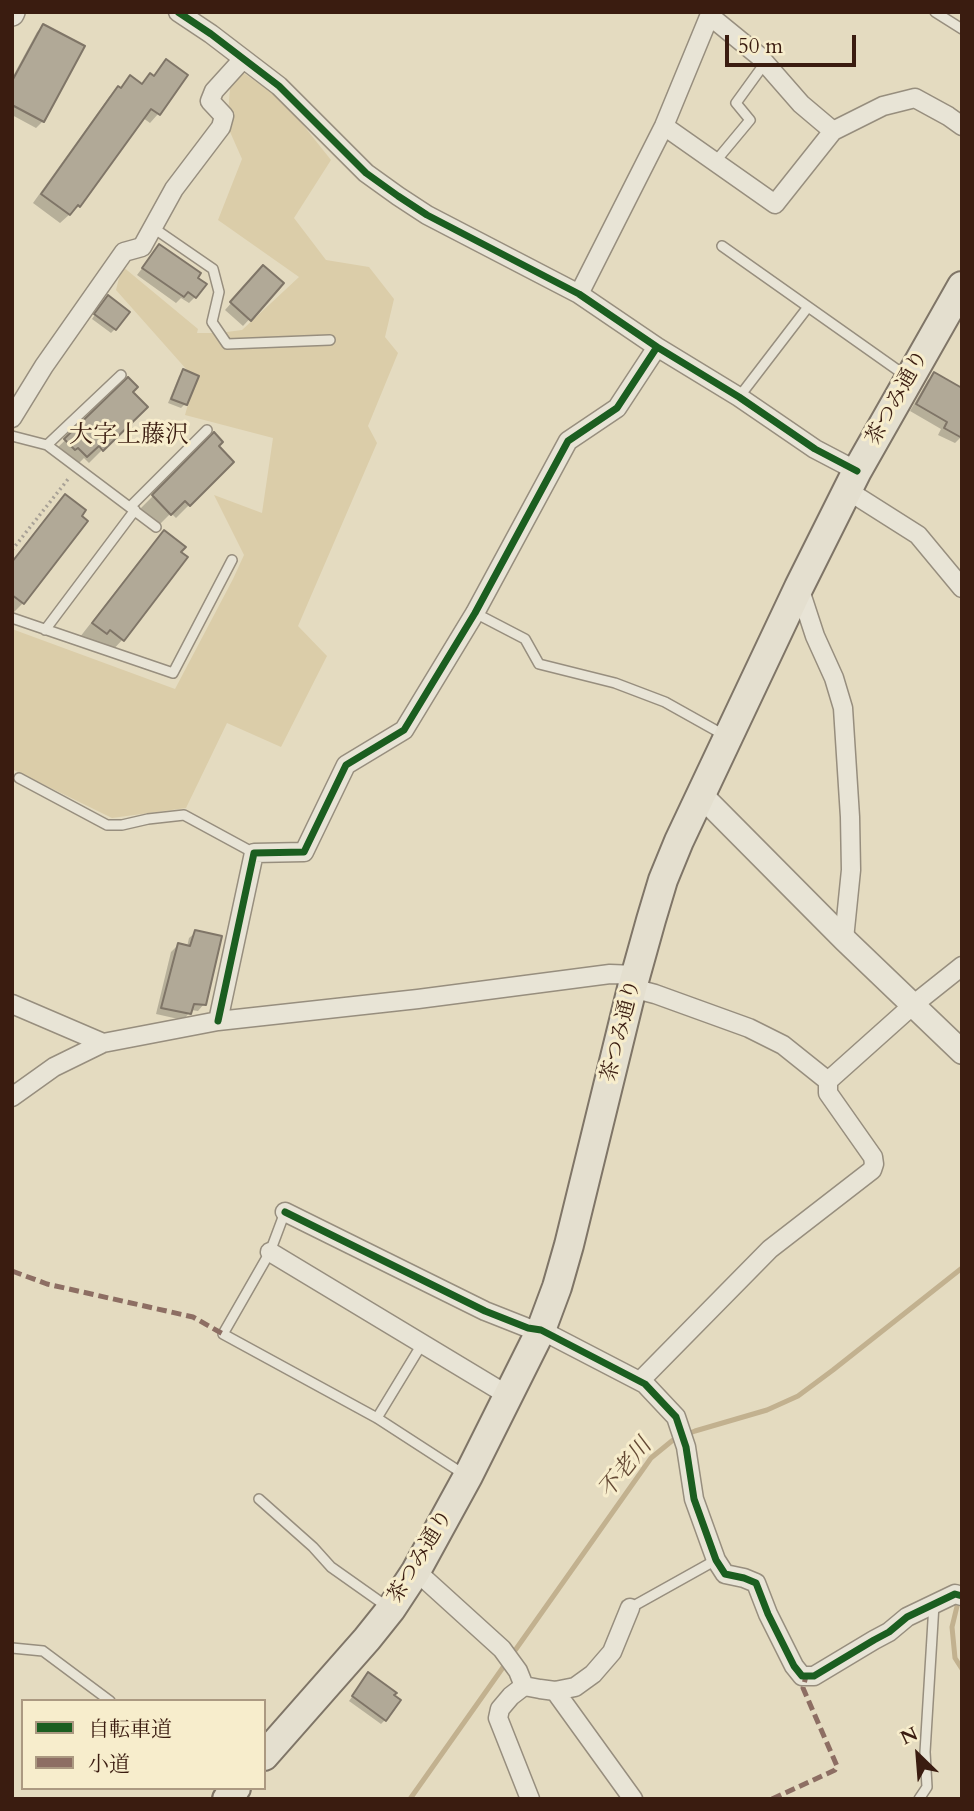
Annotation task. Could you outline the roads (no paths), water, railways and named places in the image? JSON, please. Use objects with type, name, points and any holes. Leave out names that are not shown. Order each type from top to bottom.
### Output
[{"type":"main road","name":"茶つみ通り","points":[[266,1754],[391,1609],[416,1571],[468,1476],[541,1330],[569,1245],[634,981],[663,880],[727,737],[852,480],[962,286]]},
{"type":"street","points":[[178,12],[279,86],[366,173],[387,188],[427,215],[579,294],[815,449],[918,535],[962,588]]},
{"type":"street","points":[[579,294],[664,126],[711,14],[833,131]]},
{"type":"street","points":[[12,418],[44,366],[124,252],[142,247],[174,189],[221,127],[225,116],[210,102],[214,92],[243,60]]},
{"type":"street","points":[[664,126],[775,204],[833,131],[883,106],[915,99],[962,126]]},
{"type":"street","points":[[218,1021],[254,853],[304,852],[346,765],[404,730],[475,613],[568,441],[617,408],[657,347]]},
{"type":"street","points":[[799,587],[843,708],[850,817],[850,870],[844,939]]},
{"type":"street","points":[[701,795],[844,939],[962,1052]]},
{"type":"street","points":[[640,1381],[770,1249],[872,1170],[873,1157],[828,1093],[828,1081],[913,1005],[962,966]]},
{"type":"street","points":[[12,1097],[54,1067],[103,1043],[218,1021],[610,974],[634,981],[655,994],[749,1028],[783,1045],[828,1081]]},
{"type":"street","points":[[12,1004],[103,1043]]},
{"type":"street","points":[[285,1212],[485,1311],[528,1328],[541,1330],[645,1384],[676,1416],[687,1447],[694,1499],[716,1560],[725,1574],[756,1583],[788,1656],[802,1675],[814,1676],[889,1632],[907,1618],[933,1604],[959,1595]]},
{"type":"street","points":[[270,1252],[509,1396]]},
{"type":"street","points":[[416,1571],[507,1656],[522,1678],[524,1686]]},
{"type":"street","points":[[530,1799],[498,1718],[500,1709],[524,1686],[555,1691],[575,1687],[593,1674],[612,1652],[630,1608]]},
{"type":"street","points":[[555,1691],[633,1799]]},
{"type":"lane","points":[[935,12],[962,29]]},
{"type":"lane","points":[[715,162],[750,120],[736,103],[765,63]]},
{"type":"lane","points":[[152,227],[213,269],[219,292],[212,322],[227,344],[330,340]]},
{"type":"lane","points":[[722,246],[909,377]]},
{"type":"lane","points":[[739,397],[808,307]]},
{"type":"lane","points":[[47,445],[121,374]]},
{"type":"lane","points":[[45,630],[132,509],[207,430]]},
{"type":"lane","points":[[12,436],[47,445],[156,527]]},
{"type":"lane","points":[[12,618],[173,673],[232,560]]},
{"type":"lane","points":[[475,613],[525,639],[539,664],[615,683],[665,702],[727,737]]},
{"type":"lane","points":[[19,778],[107,825],[184,815],[254,853]]},
{"type":"lane","points":[[285,1212],[270,1252],[223,1334],[377,1418],[468,1476]]},
{"type":"lane","points":[[377,1418],[422,1344]]},
{"type":"lane","points":[[259,1499],[313,1547],[331,1567],[391,1609]]},
{"type":"lane","points":[[630,1608],[716,1560]]},
{"type":"lane","points":[[919,1799],[927,1787],[925,1752],[933,1604]]},
{"type":"lane","points":[[12,1648],[43,1651],[107,1699]]},
{"type":"waterway","name":"不老川","points":[[410,1799],[651,1458],[673,1440],[767,1410],[798,1396],[962,1268]]},
{"type":"waterway","points":[[959,1598],[952,1627],[955,1658],[962,1669]]},
{"type":"district","name":"大字上藤沢","points":[[129,436]]}]
